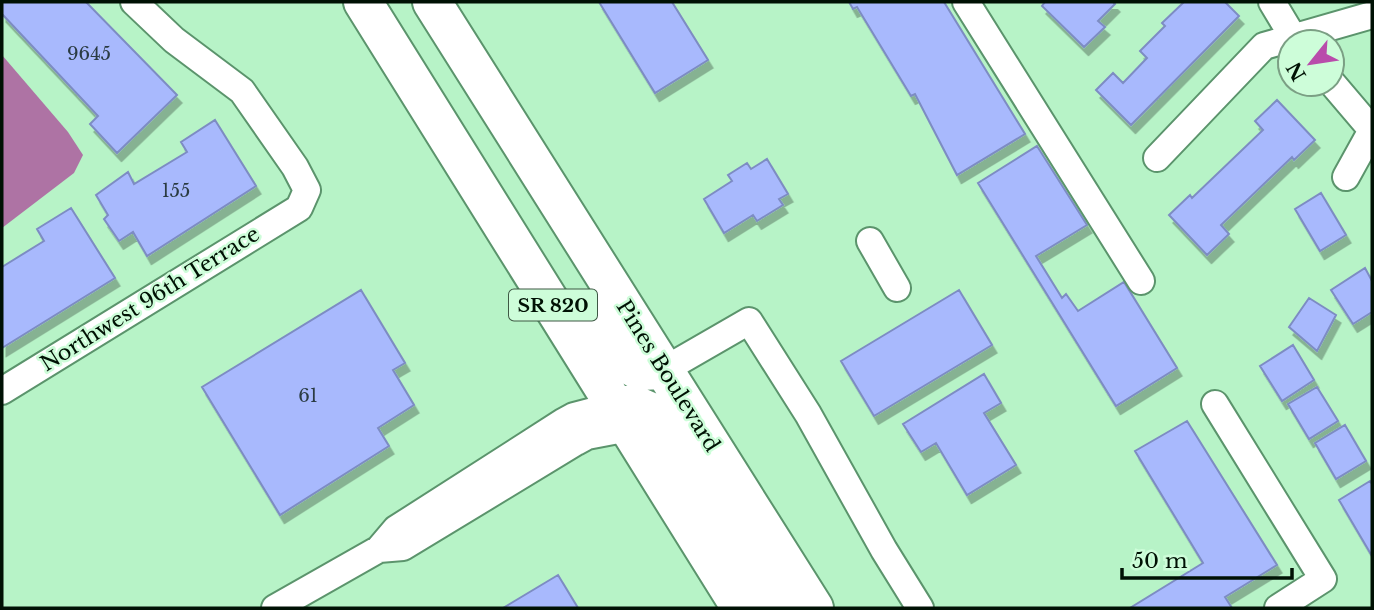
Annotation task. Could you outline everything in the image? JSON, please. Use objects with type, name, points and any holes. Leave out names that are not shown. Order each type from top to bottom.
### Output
[{"type":"highway","name":"SR 820","points":[[363,2],[741,608]]},
{"type":"highway","name":"Pines Boulevard","points":[[432,2],[814,608]]},
{"type":"highway","points":[[457,151],[524,217],[615,356],[639,371],[664,370]]},
{"type":"highway","points":[[622,416],[635,405],[651,412],[677,440],[782,608]]},
{"type":"street","name":"Northwest 96th Terrace","points":[[2,391],[299,208],[307,190],[295,167],[242,91],[174,40],[134,2]]},
{"type":"street","points":[[966,2],[1141,281]]},
{"type":"street","points":[[1272,2],[1288,28]]},
{"type":"street","points":[[1332,28],[1372,15]]},
{"type":"street","points":[[1157,158],[1264,46],[1276,44]]},
{"type":"street","points":[[1344,98],[1372,131],[1346,177]]},
{"type":"street","points":[[870,241],[897,288]]},
{"type":"street","points":[[664,370],[749,321],[808,414],[884,550],[920,608]]},
{"type":"street","points":[[1215,404],[1323,579],[1278,608]]},
{"type":"street","points":[[275,608],[379,549],[396,529],[563,422],[574,416],[622,416]]},
{"type":"shaded area","points":[[2,55],[68,132],[83,155],[74,173],[2,228]]},
{"type":"building","points":[[2,2],[86,2],[177,95],[117,153],[90,124],[98,116],[2,14]]},
{"type":"building","points":[[599,2],[672,2],[708,60],[655,93]]},
{"type":"building","points":[[849,2],[944,2],[1025,134],[957,175],[915,94],[911,96],[857,7],[853,9]]},
{"type":"building","points":[[1045,2],[1115,4],[1098,21],[1105,27],[1084,47],[1042,6]]},
{"type":"building","points":[[1184,2],[1225,2],[1239,16],[1131,125],[1096,90],[1113,73],[1123,83],[1147,58],[1140,51],[1165,26],[1162,23]]},
{"type":"building","points":[[1277,100],[1315,140],[1294,160],[1292,157],[1221,225],[1229,234],[1207,255],[1169,215],[1190,195],[1192,198],[1263,130],[1255,121]]},
{"type":"building","points":[[215,120],[256,186],[147,256],[133,232],[119,241],[104,219],[108,215],[96,195],[128,172],[134,184],[187,152],[181,142]]},
{"type":"building","points":[[1037,146],[1087,225],[1036,256],[1062,298],[1066,294],[1078,311],[1124,282],[1177,368],[1116,406],[978,183]]},
{"type":"building","points":[[767,159],[788,194],[779,199],[783,205],[757,221],[753,215],[724,233],[704,199],[732,181],[728,175],[747,163],[751,169]]},
{"type":"building","points":[[1321,193],[1346,235],[1320,251],[1295,209]]},
{"type":"building","points":[[71,208],[115,278],[2,348],[2,267],[44,241],[37,229]]},
{"type":"building","points":[[1365,268],[1372,281],[1372,312],[1353,324],[1331,290]]},
{"type":"building","points":[[361,290],[405,363],[393,370],[414,405],[378,428],[389,446],[280,515],[202,387]]},
{"type":"building","points":[[959,290],[992,345],[874,416],[841,361]]},
{"type":"building","points":[[1309,298],[1336,315],[1317,351],[1289,327]]},
{"type":"building","points":[[1293,345],[1314,380],[1282,401],[1260,366]]},
{"type":"building","points":[[984,374],[1001,403],[984,413],[1016,465],[967,495],[936,443],[921,452],[903,424]]},
{"type":"building","points":[[1317,387],[1338,421],[1309,439],[1288,404]]},
{"type":"building","points":[[1187,421],[1277,565],[1225,597],[1232,608],[1130,608],[1203,563],[1135,451]]},
{"type":"building","points":[[1345,425],[1366,461],[1336,479],[1315,443]]},
{"type":"building","points":[[1370,481],[1372,484],[1372,556],[1339,500]]},
{"type":"building","points":[[558,575],[578,608],[503,608]]}]
